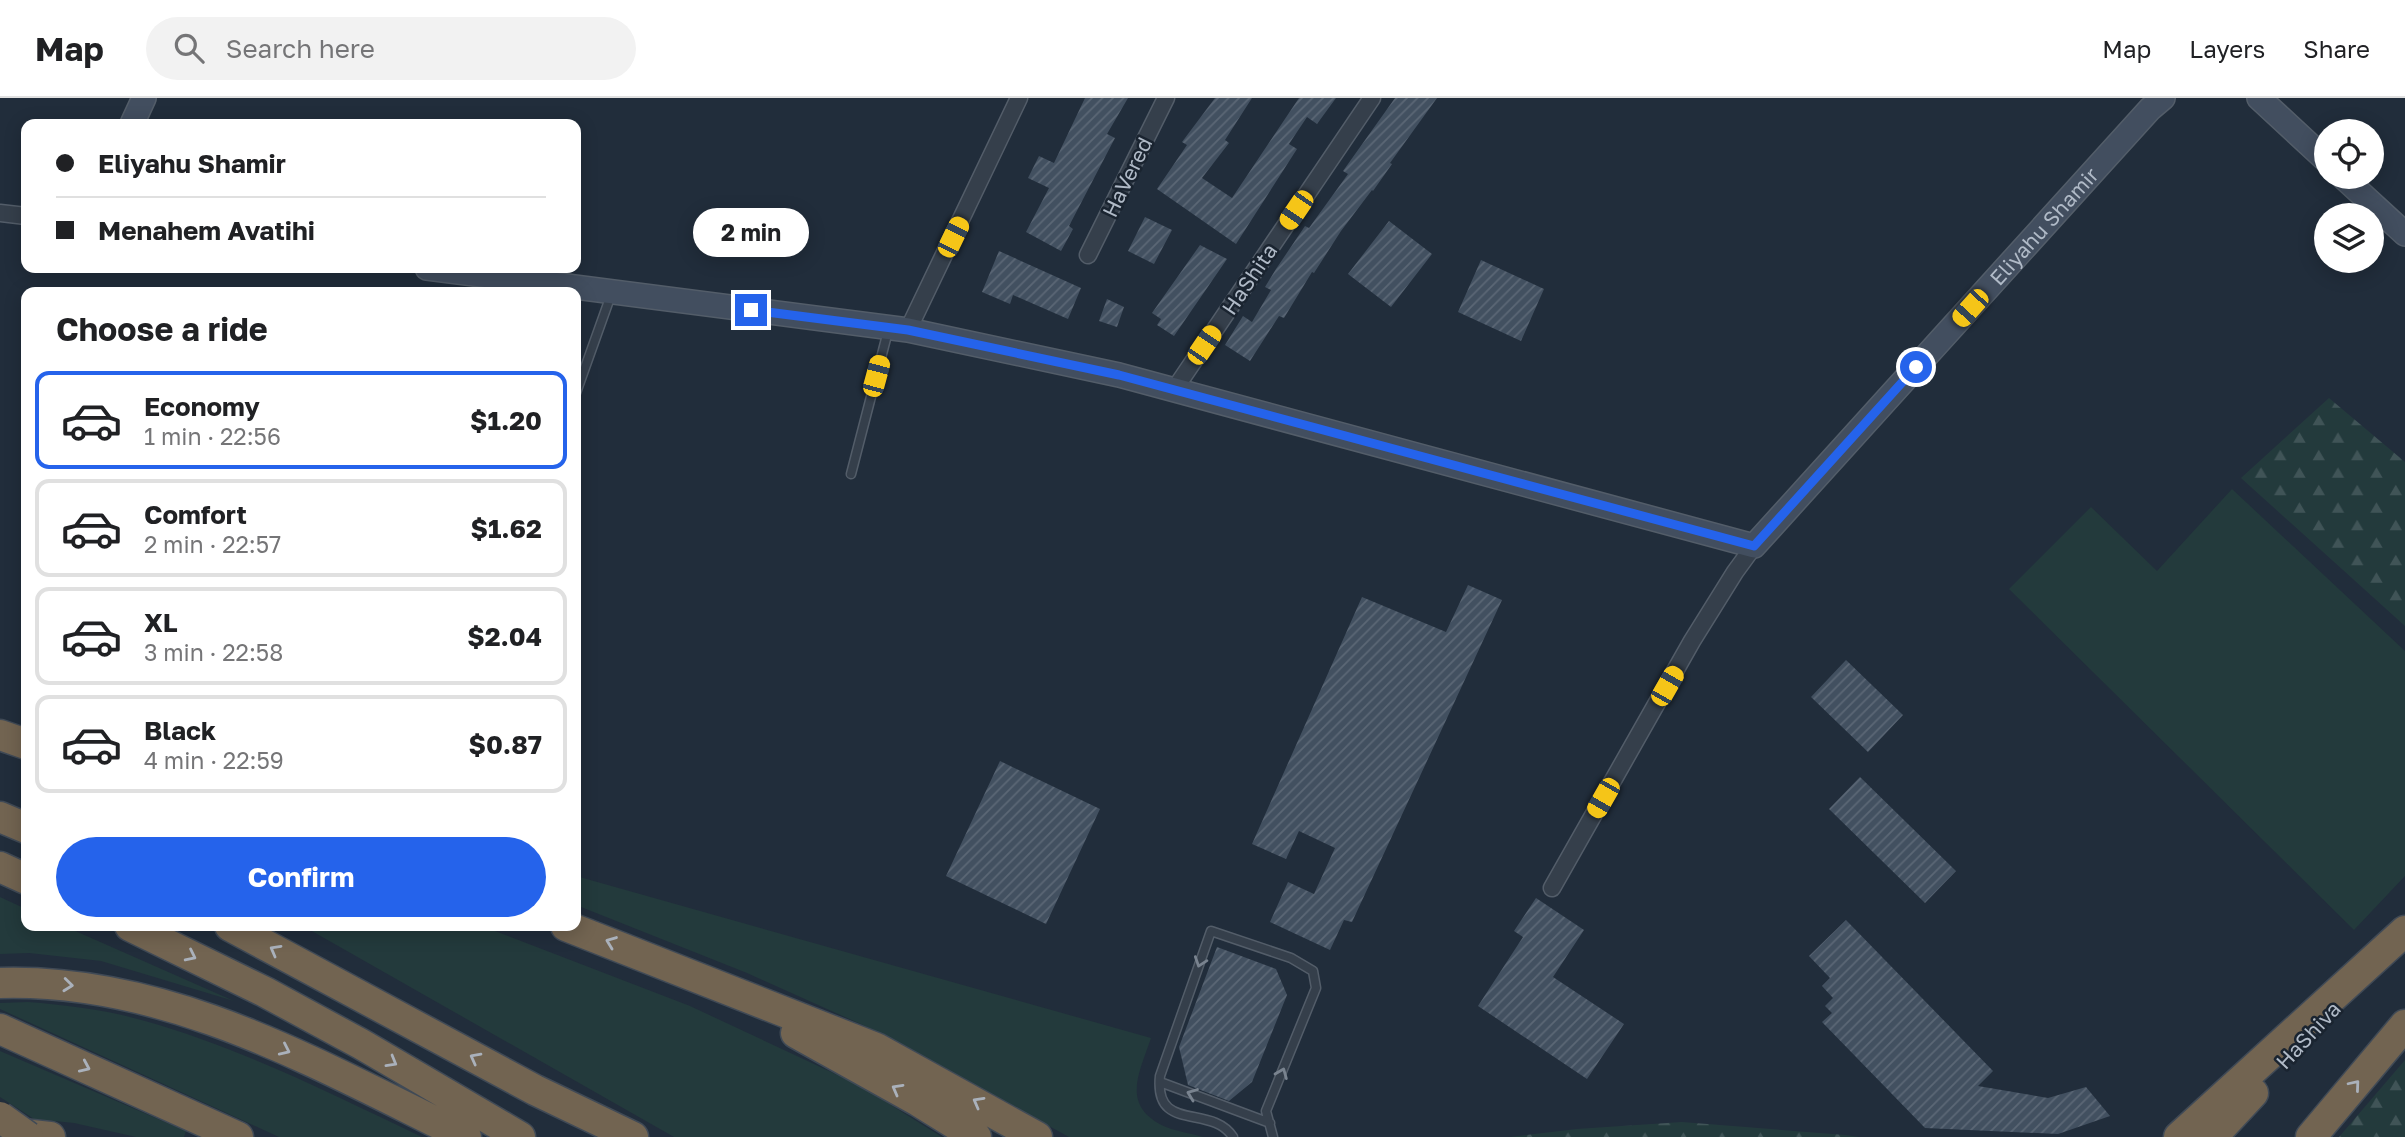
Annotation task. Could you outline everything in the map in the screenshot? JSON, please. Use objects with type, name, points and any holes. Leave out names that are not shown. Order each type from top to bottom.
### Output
[{"type":"highway","points":[[0,734],[21,742]]},
{"type":"highway","points":[[0,752],[21,758]]},
{"type":"highway","points":[[0,817],[21,826]]},
{"type":"highway","points":[[0,867],[21,877]]},
{"type":"highway","points":[[140,931],[265,992],[361,1044],[520,1137]]},
{"type":"highway","points":[[239,931],[535,1090],[633,1137]]},
{"type":"highway","points":[[580,931],[876,1048],[1037,1137]]},
{"type":"highway","points":[[2179,1137],[2405,931]]},
{"type":"highway","name":"HaShiva","points":[[2212,1137],[2405,931]]},
{"type":"highway","points":[[656,959],[725,993],[918,1101],[976,1137]]},
{"type":"highway","points":[[0,983],[30,982],[118,992],[202,1016],[242,1030],[466,1137]]},
{"type":"highway","points":[[2311,1137],[2405,1025]]},
{"type":"highway","points":[[0,1029],[238,1137]]},
{"type":"highway","points":[[535,1090],[613,1137]]},
{"type":"highway","points":[[0,1117],[28,1137]]},
{"type":"highway","points":[[0,1131],[50,1137]]},
{"type":"street","points":[[134,119],[144,98]]},
{"type":"street","points":[[899,328],[1019,98]]},
{"type":"street","name":"HaVered","points":[[1088,255],[1166,98]]},
{"type":"street","name":"HaShita","points":[[1174,390],[1372,98]]},
{"type":"street","points":[[2259,98],[2314,149]]},
{"type":"street","name":"Eliyahu Shamir","points":[[1552,888],[1692,641],[1754,546],[2157,102]]},
{"type":"street","points":[[2356,189],[2405,234]]},
{"type":"street","points":[[0,213],[21,215]]},
{"type":"street","points":[[466,273],[573,287]]},
{"type":"street","points":[[581,288],[899,328],[1040,357],[1174,390],[1754,546]]},
{"type":"lane","points":[[581,379],[612,292]]},
{"type":"lane","points":[[851,474],[899,328]]},
{"type":"lane","points":[[1233,1137],[1220,1125],[1172,1111],[1162,1102],[1160,1082],[1211,931],[1291,958],[1312,971],[1316,988],[1266,1111],[1273,1137]]},
{"type":"lane","points":[[1160,1082],[1269,1123]]},
{"type":"green space","points":[[2329,398],[2405,462],[2405,626],[2241,478]]},
{"type":"green space","points":[[2232,489],[2405,651],[2405,876],[2354,930],[2009,589],[2091,507],[2157,571]]},
{"type":"green space","points":[[581,877],[1151,1038],[1138,1076],[1138,1099],[1143,1109],[1152,1119],[1166,1127],[1203,1137],[1069,1137],[876,1031],[747,973],[581,907]]},
{"type":"green space","points":[[0,897],[21,907],[21,931],[75,931],[234,1001],[101,961],[29,953],[0,954]]},
{"type":"green space","points":[[312,931],[495,931],[690,1006],[859,1085],[942,1137],[674,1137]]},
{"type":"green space","points":[[28,1002],[102,1011],[181,1032],[286,1073],[422,1137],[279,1137],[0,1009],[0,1003]]},
{"type":"green space","points":[[0,1051],[186,1131],[184,1137],[136,1137],[74,1123],[34,1119],[0,1097]]},
{"type":"green space","points":[[2405,1060],[2405,1137],[2339,1137]]},
{"type":"green space","points":[[1682,1122],[1859,1137],[1510,1137],[1577,1129]]},
{"type":"building","points":[[1085,98],[1128,98],[1107,134],[1115,138],[1069,226],[1073,229],[1061,251],[1026,232],[1049,188],[1028,178],[1039,156],[1054,163]]},
{"type":"building","points":[[1215,98],[1252,98],[1225,140],[1229,143],[1202,178],[1232,198],[1299,98],[1336,98],[1317,124],[1307,117],[1289,144],[1297,149],[1236,244],[1157,189],[1187,145],[1182,142]]},
{"type":"building","points":[[1395,98],[1437,98],[1373,191],[1341,231],[1314,273],[1312,272],[1284,318],[1279,316],[1250,361],[1225,345],[1243,316],[1252,322],[1271,290],[1265,287],[1276,269],[1305,226],[1309,228],[1348,174],[1343,171]]},
{"type":"building","points":[[1145,217],[1172,230],[1154,264],[1128,251]]},
{"type":"building","points":[[1389,221],[1432,254],[1391,307],[1348,274]]},
{"type":"building","points":[[1200,245],[1227,259],[1174,336],[1157,325],[1161,319],[1152,313]]},
{"type":"building","points":[[999,251],[1081,288],[1068,319],[1013,295],[1010,304],[982,292]]},
{"type":"building","points":[[1481,260],[1544,289],[1521,341],[1458,312]]},
{"type":"building","points":[[1107,299],[1124,307],[1117,327],[1099,321]]},
{"type":"building","points":[[1468,585],[1502,600],[1352,922],[1344,920],[1330,950],[1270,922],[1288,882],[1314,894],[1335,848],[1299,831],[1286,859],[1252,844],[1362,597],[1446,632]]},
{"type":"building","points":[[1846,660],[1903,715],[1868,752],[1811,697]]},
{"type":"building","points":[[1000,761],[1100,809],[1046,924],[946,876]]},
{"type":"building","points":[[1860,777],[1956,871],[1925,903],[1829,809]]},
{"type":"building","points":[[1536,898],[1584,930],[1553,977],[1624,1024],[1587,1079],[1478,1006],[1523,937],[1514,931]]},
{"type":"building","points":[[1846,920],[1993,1071],[1978,1086],[2048,1098],[2086,1087],[2110,1116],[2058,1134],[1925,1128],[1822,1022],[1832,1013],[1825,1006],[1833,998],[1822,986],[1830,978],[1809,956]]},
{"type":"building","points":[[1217,947],[1276,969],[1287,995],[1252,1082],[1229,1101],[1188,1085],[1179,1047]]},
{"type":"route","points":[[751,310],[908,330],[1119,375],[1754,546],[1916,367]]}]
